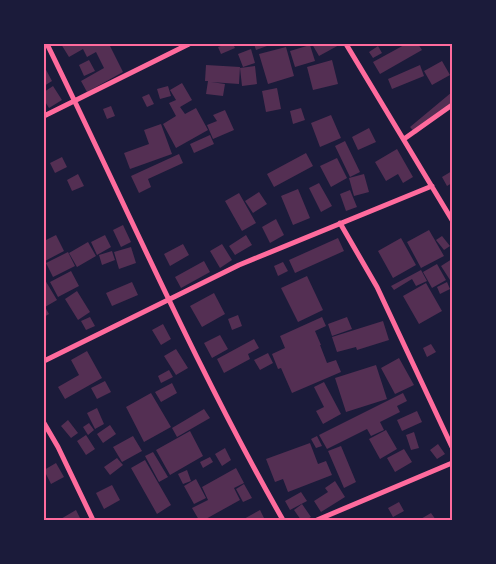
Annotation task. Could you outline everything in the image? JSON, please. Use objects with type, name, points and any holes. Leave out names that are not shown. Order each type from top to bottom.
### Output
[{"type":"street","points":[[47,44],[168,299],[257,475],[283,520]]},
{"type":"street","points":[[44,116],[189,44]]},
{"type":"street","points":[[346,44],[452,220]]},
{"type":"street","points":[[404,139],[452,105]]},
{"type":"street","points":[[44,361],[239,265],[340,222],[432,186]]},
{"type":"street","points":[[340,222],[377,287],[452,446]]},
{"type":"street","points":[[44,423],[93,520]]},
{"type":"street","points":[[317,520],[452,463]]},
{"type":"building","points":[[61,44],[109,44],[123,72],[87,92],[81,81],[104,68],[96,52],[87,57],[83,49],[69,57]]},
{"type":"building","points":[[233,44],[235,48],[221,54],[218,47]]},
{"type":"building","points":[[254,44],[266,44],[267,46],[256,50]]},
{"type":"building","points":[[312,44],[341,44],[319,56]]},
{"type":"building","points":[[406,44],[418,44],[422,50],[380,74],[373,62]]},
{"type":"building","points":[[310,45],[315,61],[295,67],[290,51]]},
{"type":"building","points":[[378,46],[382,53],[373,58],[369,52]]},
{"type":"building","points":[[286,47],[294,76],[268,84],[259,54]]},
{"type":"building","points":[[251,49],[255,63],[243,67],[238,54]]},
{"type":"building","points":[[89,60],[95,71],[84,76],[79,65]]},
{"type":"building","points":[[332,60],[338,84],[313,90],[307,67]]},
{"type":"building","points":[[442,61],[450,75],[432,85],[424,71]]},
{"type":"building","points":[[206,65],[240,67],[239,84],[211,82],[225,84],[223,96],[206,94],[208,81],[205,81]]},
{"type":"building","points":[[420,65],[424,76],[392,89],[388,79]]},
{"type":"building","points":[[44,66],[52,81],[44,86]]},
{"type":"building","points":[[255,66],[257,84],[242,86],[240,68]]},
{"type":"building","points":[[182,83],[192,100],[180,107],[185,114],[196,108],[208,130],[176,148],[163,124],[176,116],[169,103],[176,100],[170,90]]},
{"type":"building","points":[[53,86],[62,100],[49,108],[44,100],[44,92]]},
{"type":"building","points":[[168,86],[171,96],[160,99],[157,89]]},
{"type":"building","points":[[277,88],[281,109],[266,112],[262,91]]},
{"type":"building","points":[[452,92],[452,105],[416,134],[410,127]]},
{"type":"building","points":[[149,94],[154,104],[147,107],[142,97]]},
{"type":"building","points":[[111,106],[115,116],[107,119],[103,109]]},
{"type":"building","points":[[301,108],[305,120],[293,124],[290,111]]},
{"type":"building","points":[[225,110],[234,130],[213,139],[207,125],[217,121],[213,115]]},
{"type":"building","points":[[331,115],[341,138],[320,147],[311,123]]},
{"type":"building","points":[[161,124],[172,154],[130,169],[124,153],[149,144],[144,130]]},
{"type":"building","points":[[369,128],[376,142],[358,150],[352,137]]},
{"type":"building","points":[[210,135],[214,144],[194,153],[190,144]]},
{"type":"building","points":[[345,141],[360,172],[350,177],[335,146]]},
{"type":"building","points":[[397,149],[413,177],[403,183],[398,174],[386,181],[375,162]]},
{"type":"building","points":[[306,153],[313,166],[274,187],[267,174]]},
{"type":"building","points":[[179,154],[183,163],[148,179],[151,187],[139,193],[131,176]]},
{"type":"building","points":[[62,157],[67,167],[55,173],[50,163]]},
{"type":"building","points":[[337,158],[347,178],[331,187],[320,166]]},
{"type":"building","points":[[452,171],[452,183],[447,186],[442,177]]},
{"type":"building","points":[[78,174],[84,186],[72,191],[67,180]]},
{"type":"building","points":[[364,174],[369,192],[354,196],[349,178]]},
{"type":"building","points":[[319,183],[332,206],[321,212],[309,188]]},
{"type":"building","points":[[298,189],[310,218],[293,225],[281,196]]},
{"type":"building","points":[[350,190],[357,207],[346,211],[340,194]]},
{"type":"building","points":[[259,192],[267,204],[253,213],[245,201]]},
{"type":"building","points":[[239,193],[256,223],[242,231],[225,201]]},
{"type":"building","points":[[276,219],[284,235],[270,243],[262,227]]},
{"type":"building","points":[[123,225],[131,242],[121,247],[113,230]]},
{"type":"building","points":[[429,230],[444,256],[421,268],[407,242]]},
{"type":"building","points":[[56,235],[64,251],[45,261],[44,241]]},
{"type":"building","points":[[105,235],[111,247],[97,255],[91,242]]},
{"type":"building","points":[[246,235],[252,245],[235,255],[229,246]]},
{"type":"building","points":[[442,236],[450,246],[444,250],[436,240]]},
{"type":"building","points":[[338,238],[344,251],[295,273],[289,260]]},
{"type":"building","points":[[401,238],[416,265],[393,278],[378,251]]},
{"type":"building","points":[[88,242],[96,256],[77,267],[69,253]]},
{"type":"building","points":[[183,244],[189,255],[170,266],[164,254]]},
{"type":"building","points":[[222,244],[232,260],[220,268],[210,251]]},
{"type":"building","points":[[131,247],[136,263],[119,269],[114,252]]},
{"type":"building","points":[[112,251],[115,260],[102,265],[99,255]]},
{"type":"building","points":[[68,252],[75,266],[53,277],[46,263]]},
{"type":"building","points":[[452,259],[452,279],[450,280],[441,266]]},
{"type":"building","points":[[204,261],[210,272],[181,288],[175,277]]},
{"type":"building","points":[[283,262],[288,271],[278,276],[274,266]]},
{"type":"building","points":[[437,264],[446,280],[432,288],[423,272]]},
{"type":"building","points":[[421,270],[427,281],[416,286],[412,279],[394,290],[391,286]]},
{"type":"building","points":[[71,271],[79,286],[58,297],[50,282]]},
{"type":"building","points":[[307,276],[323,310],[298,322],[281,288]]},
{"type":"building","points":[[44,281],[57,300],[45,307],[49,314],[44,317]]},
{"type":"building","points":[[132,282],[138,295],[112,306],[106,293]]},
{"type":"building","points":[[447,282],[450,289],[440,294],[437,287]]},
{"type":"building","points":[[426,283],[442,311],[419,324],[403,296]]},
{"type":"building","points":[[77,291],[90,312],[78,320],[65,299]]},
{"type":"building","points":[[214,293],[225,314],[202,327],[190,306]]},
{"type":"building","points":[[238,315],[242,326],[232,330],[228,319]]},
{"type":"building","points":[[90,317],[95,326],[86,330],[81,321]]},
{"type":"building","points":[[322,317],[326,326],[315,331],[327,363],[336,360],[341,372],[292,393],[281,368],[278,369],[272,354],[285,348],[280,336]]},
{"type":"building","points":[[347,317],[352,329],[332,336],[328,324]]},
{"type":"building","points":[[383,321],[389,340],[357,350],[356,347],[337,352],[332,337]]},
{"type":"building","points":[[163,324],[171,339],[161,345],[152,330]]},
{"type":"building","points":[[220,335],[228,349],[212,358],[204,343]]},
{"type":"building","points":[[254,339],[259,348],[248,354],[250,359],[224,373],[217,359]]},
{"type":"building","points":[[431,344],[436,352],[427,357],[423,348]]},
{"type":"building","points":[[176,349],[188,368],[176,375],[164,356]]},
{"type":"building","points":[[87,351],[102,378],[65,399],[58,387],[79,375],[71,360]]},
{"type":"building","points":[[268,353],[273,363],[260,370],[254,360]]},
{"type":"building","points":[[399,358],[414,385],[395,394],[381,368]]},
{"type":"building","points":[[376,365],[387,399],[346,412],[335,378]]},
{"type":"building","points":[[169,370],[173,377],[161,383],[158,376]]},
{"type":"building","points":[[105,381],[111,392],[97,399],[91,388]]},
{"type":"building","points":[[324,382],[341,414],[323,424],[316,411],[324,407],[314,387]]},
{"type":"building","points":[[172,383],[177,393],[161,402],[155,392]]},
{"type":"building","points":[[151,393],[171,427],[144,442],[126,407]]},
{"type":"building","points":[[403,393],[407,401],[397,406],[400,412],[380,422],[384,430],[371,436],[367,429],[327,449],[319,435]]},
{"type":"building","points":[[97,408],[104,424],[95,429],[87,413]]},
{"type":"building","points":[[204,409],[210,418],[177,437],[172,428]]},
{"type":"building","points":[[417,411],[422,422],[402,431],[397,420]]},
{"type":"building","points":[[68,420],[78,433],[71,438],[61,426]]},
{"type":"building","points":[[89,423],[94,430],[88,435],[83,427]]},
{"type":"building","points":[[110,425],[116,434],[103,443],[97,434]]},
{"type":"building","points":[[386,430],[397,449],[380,459],[369,439]]},
{"type":"building","points":[[190,431],[203,456],[170,475],[156,450]]},
{"type":"building","points":[[414,432],[419,448],[411,450],[406,435]]},
{"type":"building","points":[[86,435],[95,449],[86,455],[77,441]]},
{"type":"building","points":[[133,436],[142,451],[122,462],[113,447]]},
{"type":"building","points":[[317,436],[322,446],[316,448],[311,439]]},
{"type":"building","points":[[310,443],[318,464],[326,461],[332,475],[288,492],[283,479],[275,482],[266,459]]},
{"type":"building","points":[[438,444],[445,454],[437,459],[430,450]]},
{"type":"building","points":[[341,446],[356,482],[344,488],[328,451]]},
{"type":"building","points":[[225,448],[231,460],[222,466],[215,454]]},
{"type":"building","points":[[404,449],[412,462],[395,472],[387,458]]},
{"type":"building","points":[[153,452],[168,477],[159,482],[145,456]]},
{"type":"building","points":[[210,457],[213,462],[203,468],[200,462]]},
{"type":"building","points":[[117,458],[123,465],[110,475],[104,467]]},
{"type":"building","points":[[145,460],[171,505],[157,514],[131,468]]},
{"type":"building","points":[[56,463],[64,477],[51,484],[44,470]]},
{"type":"building","points":[[236,468],[244,483],[234,488],[240,500],[204,520],[199,520],[192,508],[208,500],[202,487]]},
{"type":"building","points":[[187,470],[191,481],[183,484],[178,474]]},
{"type":"building","points":[[196,479],[206,498],[194,504],[184,486]]},
{"type":"building","points":[[335,481],[345,497],[321,512],[314,501],[328,492],[325,488]]},
{"type":"building","points":[[244,484],[252,498],[243,502],[236,489]]},
{"type":"building","points":[[112,485],[120,500],[104,509],[96,493]]},
{"type":"building","points":[[301,492],[307,501],[290,510],[285,501]]},
{"type":"building","points":[[399,502],[404,511],[393,517],[388,508]]},
{"type":"building","points":[[302,504],[311,517],[306,520],[301,520],[294,510]]},
{"type":"building","points":[[76,510],[81,520],[59,520]]},
{"type":"building","points":[[260,510],[265,520],[242,520]]},
{"type":"building","points":[[431,513],[436,520],[419,520]]}]
